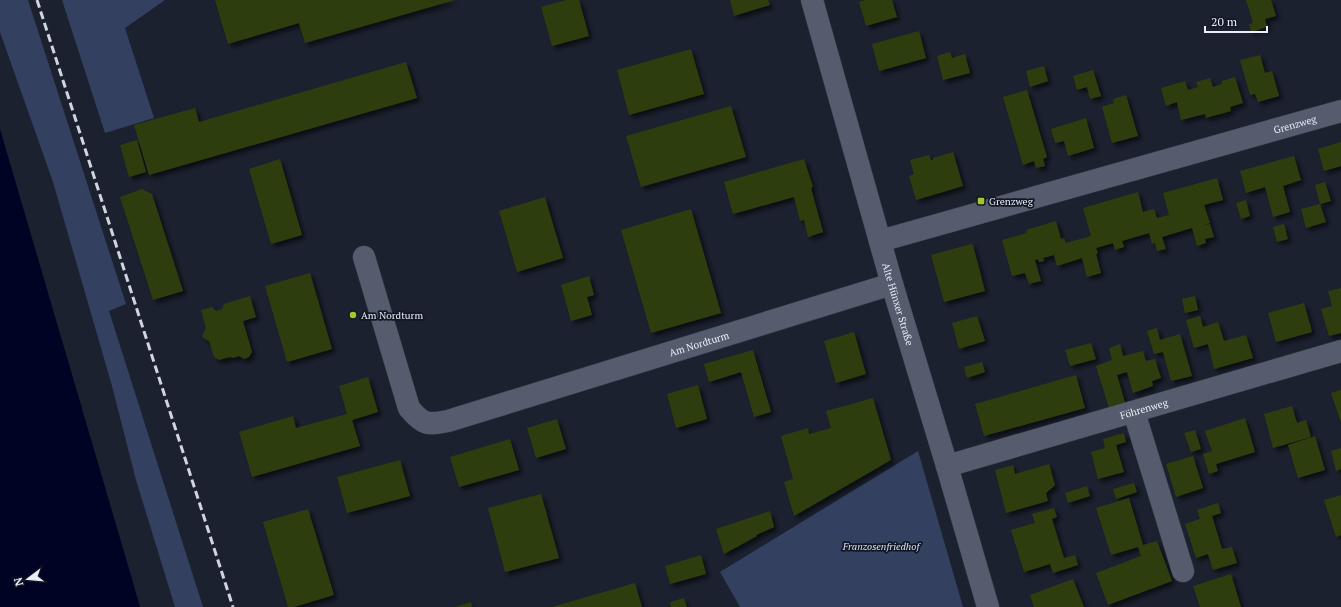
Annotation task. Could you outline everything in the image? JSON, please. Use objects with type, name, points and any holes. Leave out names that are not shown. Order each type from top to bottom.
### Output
[{"type":"street","name":"Alte Hünxer Straße","points":[[812,0],[892,284],[988,607]]},
{"type":"street","name":"Grenzweg","points":[[880,241],[1341,111]]},
{"type":"street","name":"Am Nordturm","points":[[364,256],[409,408],[419,420],[433,424],[448,421],[892,284]]},
{"type":"street","name":"Föhrenweg","points":[[947,466],[1341,351]]},
{"type":"street","points":[[1134,412],[1183,572]]},
{"type":"green space","points":[[0,0],[28,0],[126,304],[109,311],[203,607],[175,607],[136,480],[112,386],[53,182],[0,32]]},
{"type":"green space","points":[[62,0],[165,0],[125,28],[154,118],[105,133]]},
{"type":"green space","name":"Franzosenfriedhof","points":[[918,451],[963,607],[740,607],[720,572]]},
{"type":"shaded area","points":[[0,129],[132,579],[140,607],[0,607]]},
{"type":"building","points":[[215,0],[455,0],[305,43],[299,23],[228,44]]},
{"type":"building","points":[[566,0],[579,0],[589,36],[552,46],[541,7]]},
{"type":"building","points":[[730,0],[768,0],[770,5],[734,16]]},
{"type":"building","points":[[865,0],[892,0],[897,17],[866,26],[859,2]]},
{"type":"building","points":[[1246,0],[1271,0],[1276,16],[1265,19],[1267,27],[1251,32],[1249,24],[1253,23]]},
{"type":"building","points":[[919,31],[926,58],[879,71],[872,44]]},
{"type":"building","points":[[691,49],[704,94],[629,115],[617,70]]},
{"type":"building","points":[[950,52],[952,58],[965,54],[970,73],[943,80],[937,56]]},
{"type":"building","points":[[1260,55],[1265,73],[1272,71],[1279,96],[1258,102],[1255,94],[1250,95],[1240,60]]},
{"type":"building","points":[[406,62],[417,98],[149,175],[134,125],[195,108],[199,122]]},
{"type":"building","points":[[1044,66],[1048,81],[1030,87],[1026,71]]},
{"type":"building","points":[[1093,70],[1101,96],[1090,99],[1087,87],[1077,90],[1073,76]]},
{"type":"building","points":[[1235,77],[1243,103],[1230,107],[1231,111],[1206,118],[1205,114],[1181,120],[1177,102],[1166,106],[1161,88],[1185,81],[1188,90],[1198,87],[1196,82],[1210,78],[1213,87],[1222,84],[1222,81]]},
{"type":"building","points":[[1027,90],[1047,157],[1043,159],[1045,166],[1036,168],[1034,161],[1023,165],[1003,97]]},
{"type":"building","points":[[1126,95],[1138,136],[1112,143],[1102,107],[1114,103],[1113,99]]},
{"type":"building","points":[[731,106],[746,157],[641,187],[626,136]]},
{"type":"building","points":[[1086,118],[1094,148],[1068,156],[1064,141],[1055,143],[1051,129]]},
{"type":"building","points":[[137,140],[146,172],[129,177],[120,145]]},
{"type":"building","points":[[1341,142],[1341,166],[1324,171],[1318,149]]},
{"type":"building","points":[[953,152],[963,186],[916,200],[909,176],[914,174],[910,160],[929,155],[931,160],[933,160],[933,158]]},
{"type":"building","points":[[1294,156],[1301,180],[1283,186],[1290,212],[1273,217],[1265,187],[1246,193],[1240,171]]},
{"type":"building","points":[[280,159],[302,235],[271,244],[249,169]]},
{"type":"building","points":[[804,159],[813,187],[811,188],[823,232],[808,237],[804,220],[800,221],[794,197],[733,214],[724,182]]},
{"type":"building","points":[[1217,178],[1223,200],[1204,205],[1210,223],[1204,225],[1210,224],[1214,237],[1205,239],[1206,243],[1197,246],[1192,228],[1162,237],[1166,249],[1157,251],[1155,243],[1152,244],[1149,233],[1122,241],[1124,247],[1115,250],[1113,243],[1096,248],[1101,273],[1087,277],[1082,258],[1057,266],[1054,255],[1043,258],[1044,261],[1039,262],[1038,259],[1035,260],[1041,281],[1029,284],[1025,273],[1012,276],[1002,240],[1027,233],[1026,230],[1056,221],[1061,239],[1064,238],[1066,243],[1091,236],[1083,208],[1138,192],[1143,212],[1154,209],[1157,218],[1169,215],[1163,193]]},
{"type":"building","points":[[1325,182],[1331,201],[1320,204],[1315,185]]},
{"type":"building","points":[[142,189],[152,194],[183,291],[153,300],[120,197]]},
{"type":"building","points":[[545,197],[563,258],[517,272],[499,211]]},
{"type":"building","points":[[1246,200],[1250,216],[1241,219],[1236,203]]},
{"type":"building","points":[[1320,204],[1326,222],[1306,228],[1301,209]]},
{"type":"building","points":[[691,209],[721,313],[651,333],[621,230]]},
{"type":"building","points":[[1284,224],[1288,239],[1277,242],[1273,227]]},
{"type":"building","points":[[971,244],[973,245],[985,291],[944,302],[931,255]]},
{"type":"building","points":[[310,273],[332,349],[287,362],[265,286]]},
{"type":"building","points":[[589,276],[594,295],[587,297],[592,315],[571,321],[561,285]]},
{"type":"building","points":[[1341,288],[1341,333],[1329,336],[1321,309],[1332,306],[1328,291]]},
{"type":"building","points":[[250,296],[256,317],[243,321],[252,352],[249,357],[244,359],[239,356],[219,360],[214,357],[209,341],[203,338],[206,328],[201,310],[212,307],[216,311],[222,309],[224,304]]},
{"type":"building","points":[[1195,296],[1198,310],[1185,313],[1182,299]]},
{"type":"building","points":[[1304,303],[1312,332],[1276,342],[1268,313]]},
{"type":"building","points":[[977,316],[985,341],[959,349],[952,323]]},
{"type":"building","points":[[1200,316],[1203,327],[1218,322],[1224,341],[1246,335],[1253,358],[1214,369],[1208,344],[1194,348],[1186,320]]},
{"type":"building","points":[[1157,328],[1160,340],[1180,334],[1192,376],[1171,381],[1163,352],[1154,354],[1147,331]]},
{"type":"building","points":[[854,332],[866,374],[836,383],[824,341]]},
{"type":"building","points":[[1091,343],[1096,359],[1070,366],[1065,350]]},
{"type":"building","points":[[1120,344],[1123,356],[1143,351],[1146,361],[1155,359],[1161,378],[1152,381],[1153,386],[1133,393],[1127,372],[1117,375],[1125,403],[1109,408],[1096,366],[1112,360],[1109,348]]},
{"type":"building","points":[[753,350],[771,412],[754,417],[741,372],[709,382],[704,364]]},
{"type":"building","points":[[982,362],[985,372],[967,378],[964,367]]},
{"type":"building","points":[[1076,375],[1085,408],[984,436],[975,404]]},
{"type":"building","points":[[368,377],[378,412],[352,420],[360,446],[252,477],[239,432],[293,416],[296,428],[347,414],[339,386]]},
{"type":"building","points":[[698,385],[707,419],[676,428],[667,394]]},
{"type":"building","points":[[1341,390],[1341,423],[1331,393]]},
{"type":"building","points":[[873,398],[891,460],[794,516],[784,482],[793,479],[781,436],[808,428],[809,434],[831,428],[826,411]]},
{"type":"building","points":[[1292,406],[1297,423],[1306,420],[1311,437],[1273,448],[1264,414]]},
{"type":"building","points":[[1245,418],[1255,452],[1216,464],[1218,471],[1209,474],[1203,454],[1212,451],[1205,431]]},
{"type":"building","points":[[557,419],[566,449],[536,458],[527,428]]},
{"type":"building","points":[[1195,430],[1201,449],[1191,452],[1184,433]]},
{"type":"building","points":[[1124,433],[1126,442],[1116,445],[1124,472],[1098,479],[1091,452],[1105,448],[1103,439]]},
{"type":"building","points":[[1315,436],[1325,470],[1298,478],[1288,445]]},
{"type":"building","points":[[510,439],[519,470],[459,487],[450,457]]},
{"type":"building","points":[[1341,448],[1341,469],[1336,471],[1331,451]]},
{"type":"building","points":[[1193,456],[1203,488],[1176,497],[1166,464]]},
{"type":"building","points":[[400,460],[410,496],[347,513],[337,477]]},
{"type":"building","points":[[1049,464],[1055,485],[1046,493],[1048,501],[1006,513],[995,470],[1013,465],[1015,474]]},
{"type":"building","points":[[1134,483],[1137,492],[1116,499],[1113,489]]},
{"type":"building","points":[[1087,486],[1090,496],[1068,503],[1065,493]]},
{"type":"building","points":[[541,494],[559,558],[505,572],[488,508]]},
{"type":"building","points":[[1341,495],[1341,535],[1336,537],[1324,500]]},
{"type":"building","points":[[1129,498],[1143,545],[1157,541],[1172,581],[1108,605],[1096,573],[1141,556],[1138,547],[1111,555],[1096,508]]},
{"type":"building","points":[[1218,503],[1221,513],[1212,516],[1222,549],[1232,547],[1237,563],[1213,570],[1208,554],[1196,558],[1185,524],[1200,519],[1197,510]]},
{"type":"building","points":[[1054,508],[1057,517],[1052,519],[1064,558],[1075,555],[1078,565],[1053,573],[1050,564],[1024,572],[1011,530],[1035,523],[1032,514]]},
{"type":"building","points":[[308,509],[334,595],[294,607],[288,607],[263,522]]},
{"type":"building","points":[[770,511],[774,527],[756,535],[757,536],[724,554],[716,529]]},
{"type":"building","points":[[701,555],[706,574],[670,584],[665,566]]},
{"type":"building","points":[[1231,574],[1241,607],[1200,607],[1193,586]]},
{"type":"building","points":[[1073,579],[1084,607],[1034,607],[1030,595]]},
{"type":"building","points":[[635,583],[642,607],[552,607]]},
{"type":"building","points":[[684,598],[687,607],[671,607],[670,602]]},
{"type":"building","points":[[471,602],[472,607],[455,607]]},
{"type":"railway","points":[[37,0],[233,607]]},
{"type":"place","name":"Grenzweg","points":[[981,201]]},
{"type":"place","name":"Am Nordturm","points":[[353,315]]}]
